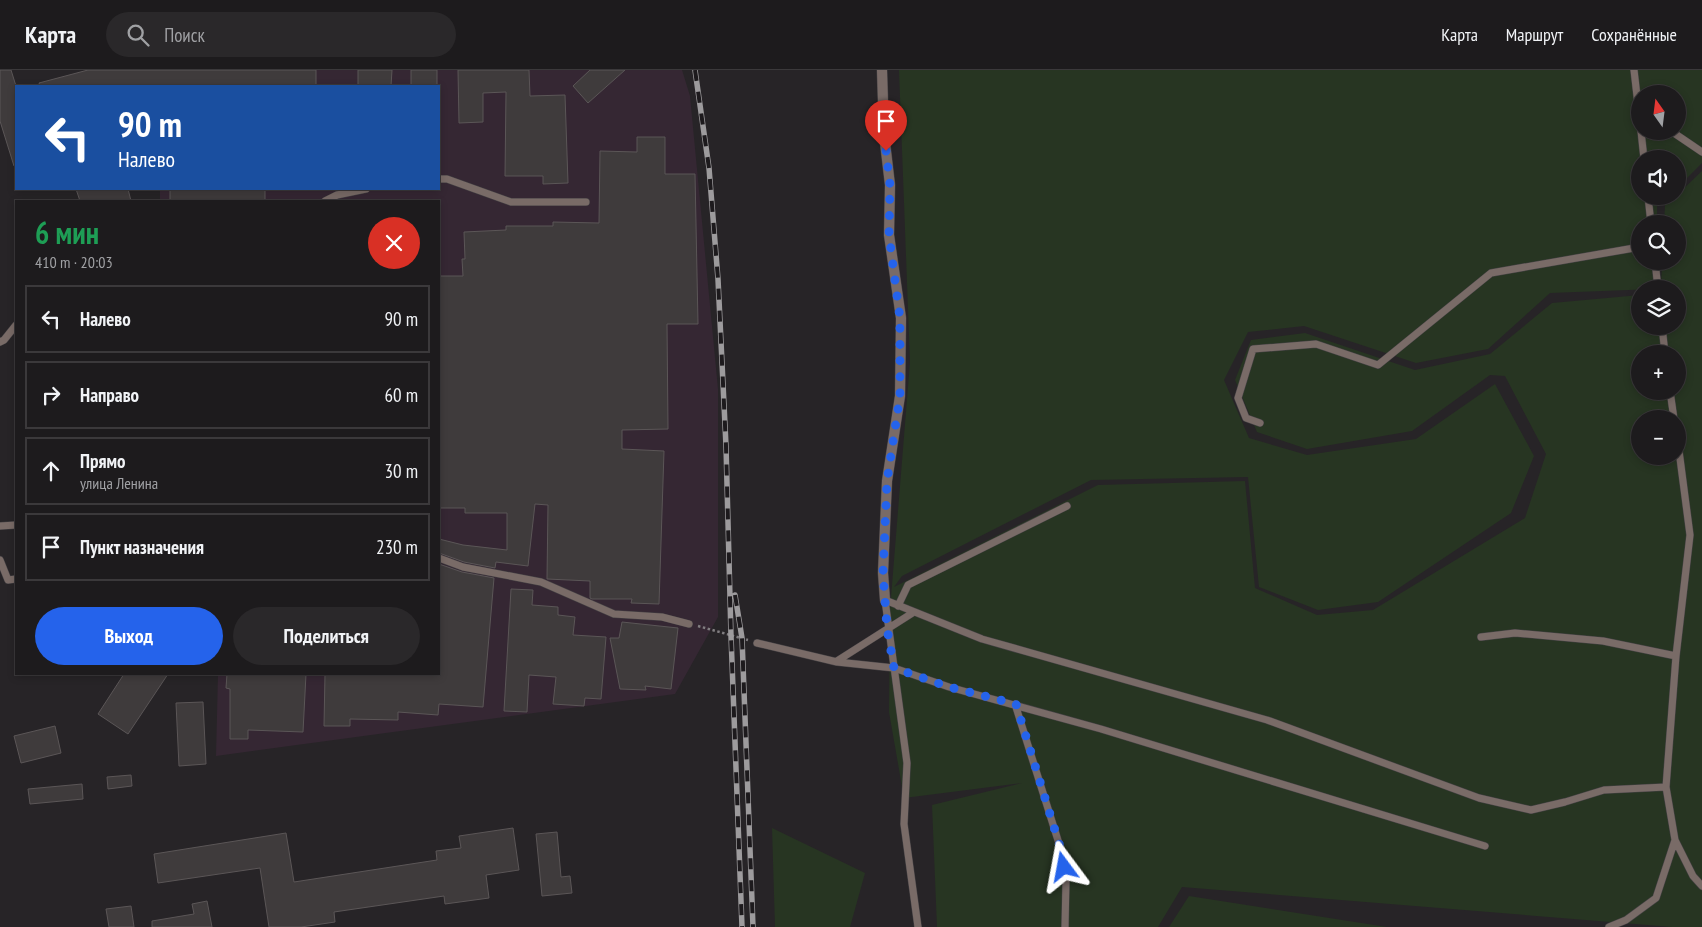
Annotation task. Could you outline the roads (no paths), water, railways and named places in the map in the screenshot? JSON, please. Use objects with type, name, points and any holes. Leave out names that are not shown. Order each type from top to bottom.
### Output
[{"type":"street","points":[[882,70],[884,134],[890,185],[889,235],[900,318],[900,396],[887,481],[883,573],[885,600]]},
{"type":"lane","points":[[1634,70],[1636,85]]},
{"type":"lane","points":[[1684,140],[1702,152]]},
{"type":"lane","points":[[440,179],[447,179],[511,202],[586,202]]},
{"type":"lane","points":[[327,200],[362,190]]},
{"type":"lane","points":[[1260,423],[1246,418],[1238,398],[1253,349],[1316,344],[1378,365],[1491,273],[1631,249]]},
{"type":"lane","points":[[0,342],[15,327]]},
{"type":"lane","points":[[1681,465],[1690,535],[1676,656],[1666,788],[1675,840],[1693,876],[1702,886]]},
{"type":"lane","points":[[898,606],[908,585],[1067,506]]},
{"type":"lane","points":[[0,526],[15,524]]},
{"type":"lane","points":[[440,558],[463,567],[541,582],[614,614],[662,617],[689,624]]},
{"type":"lane","points":[[0,560],[8,580],[15,579]]},
{"type":"lane","points":[[918,927],[904,824],[907,763],[887,628],[885,600],[982,640],[1266,720],[1479,798],[1531,810],[1604,790],[1666,788]]},
{"type":"lane","points":[[837,662],[914,612]]},
{"type":"lane","points":[[1481,637],[1515,633],[1603,641],[1676,656]]},
{"type":"lane","points":[[757,643],[837,662],[894,668],[949,687],[1016,704],[1485,846]]},
{"type":"lane","points":[[1016,704],[1062,853],[1066,881],[1065,927]]},
{"type":"lane","points":[[1609,927],[1626,920],[1656,898],[1675,840]]},
{"type":"lane","points":[[1693,876],[1702,876]]},
{"type":"railway","points":[[695,70],[709,168],[718,279],[726,446],[742,927]]},
{"type":"railway","points":[[735,595],[742,638],[753,927]]}]
